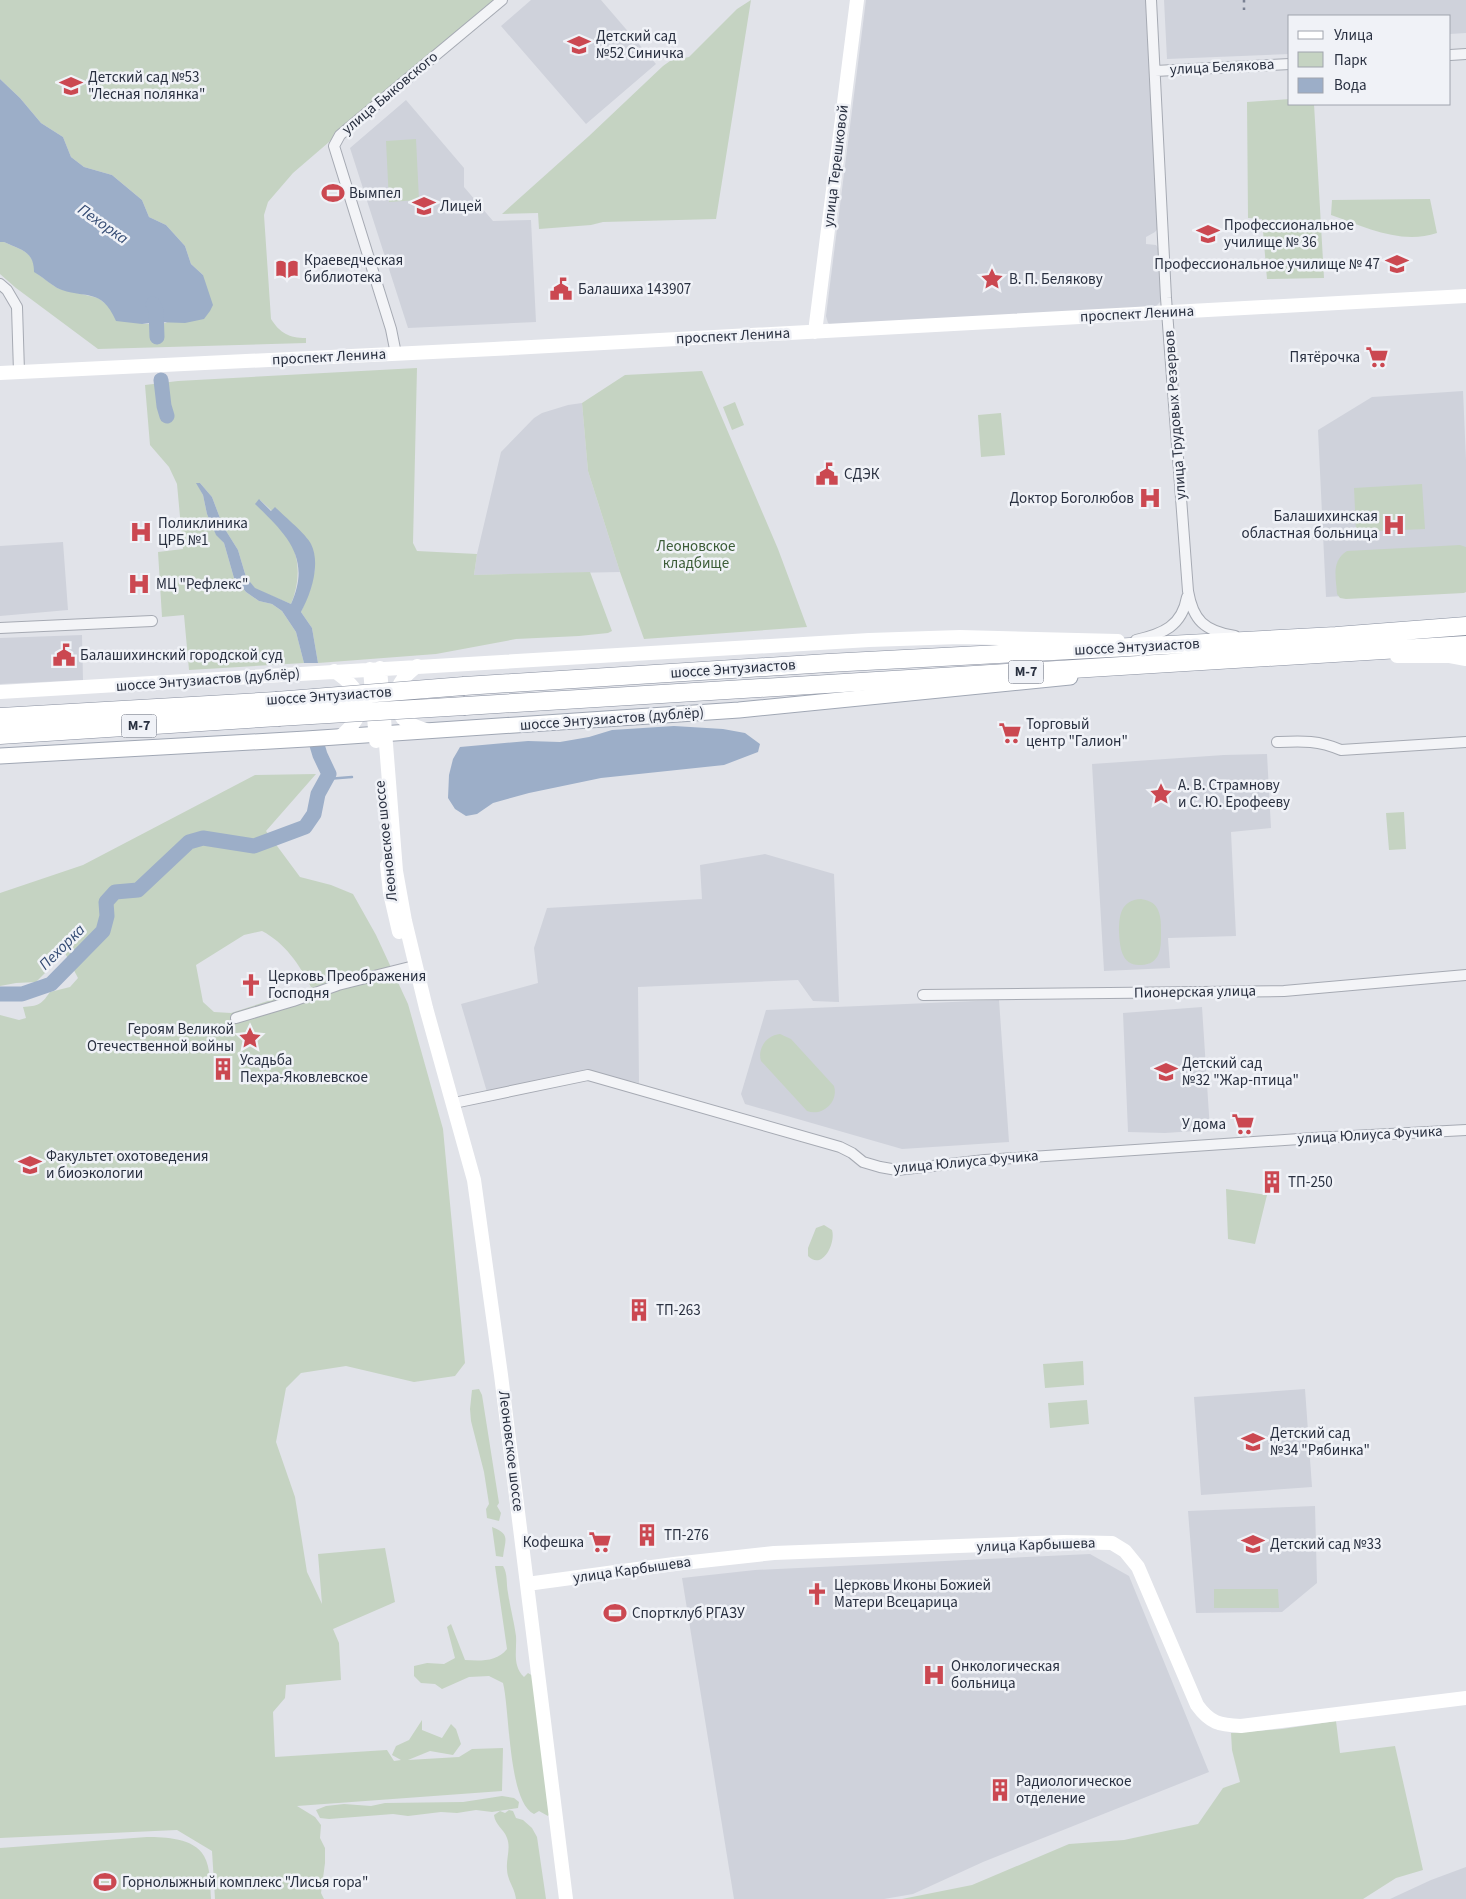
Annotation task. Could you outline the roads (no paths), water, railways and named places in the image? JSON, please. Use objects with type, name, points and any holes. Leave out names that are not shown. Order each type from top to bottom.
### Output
[{"type":"highway","name":"шоссе Энтузиастов","points":[[0,734],[277,709],[464,686],[828,663],[1194,644],[1466,626]]},
{"type":"highway","name":"шоссе Энтузиастов","points":[[0,717],[466,706],[1466,645]]},
{"type":"main road","name":"улица Терешковой","points":[[815,332],[857,0]]},
{"type":"main road","name":"проспект Ленина","points":[[0,373],[815,332],[1466,296]]},
{"type":"main road","name":"шоссе Энтузиастов (дублёр)","points":[[0,692],[878,640],[960,637],[1059,638],[1194,644]]},
{"type":"main road","points":[[1341,653],[1416,657],[1450,656],[1466,659]]},
{"type":"main road","name":"шоссе Энтузиастов (дублёр)","points":[[0,756],[306,739],[749,709],[1125,672],[1223,660]]},
{"type":"main road","points":[[417,666],[406,675],[400,684],[396,694],[396,705],[408,723],[429,731]]},
{"type":"main road","name":"Леоновское шоссе","points":[[375,669],[396,871],[405,921],[426,1008],[474,1180],[501,1375],[566,1899]]},
{"type":"main road","points":[[328,672],[355,687],[360,703],[357,719],[351,728],[335,737]]},
{"type":"main road","name":"Леоновское шоссе","points":[[381,734],[390,893],[394,914],[410,967],[426,1008]]},
{"type":"main road","name":"улица Карбышева","points":[[527,1584],[674,1564],[774,1553],[1064,1542],[1112,1543],[1125,1551],[1138,1567],[1197,1705],[1205,1716],[1214,1722],[1241,1726],[1466,1698]]},
{"type":"street","name":"улица Быковского","points":[[396,354],[391,329],[334,146],[335,141],[414,72],[502,0]]},
{"type":"street","name":"улица Трудовых Резервов","points":[[1151,0],[1167,312],[1188,591],[1194,615],[1200,622],[1229,636],[1258,640]]},
{"type":"street","points":[[1451,55],[1466,54]]},
{"type":"street","name":"улица Белякова","points":[[1155,71],[1288,64]]},
{"type":"street","points":[[0,284],[8,290],[17,307],[19,372]]},
{"type":"street","name":"улица Трудовых Резервов","points":[[1131,641],[1150,637],[1175,624],[1185,607],[1188,591]]},
{"type":"street","points":[[0,628],[152,621]]},
{"type":"street","points":[[1277,742],[1312,741],[1326,743],[1342,750],[1466,742]]},
{"type":"street","points":[[236,1018],[338,985],[410,967]]},
{"type":"street","name":"Пионерская улица","points":[[923,995],[1284,991],[1466,975]]},
{"type":"street","name":"улица Юлиуса Фучика","points":[[454,1103],[588,1075],[840,1147],[852,1153],[863,1162],[897,1170],[985,1160],[1466,1130]]},
{"type":"water","points":[[0,79],[20,98],[41,123],[63,137],[71,157],[84,167],[112,175],[142,200],[149,217],[166,225],[185,246],[191,264],[203,275],[213,305],[204,319],[185,323],[156,322],[142,324],[116,321],[110,310],[98,298],[57,288],[34,272],[29,255],[21,249],[0,242]]},
{"type":"water","points":[[196,483],[200,483],[212,497],[223,526],[238,550],[246,577],[255,588],[291,604],[297,588],[299,573],[297,560],[286,537],[255,504],[259,499],[271,511],[275,507],[300,530],[311,544],[315,561],[314,579],[301,612],[312,628],[318,663],[304,663],[296,632],[282,611],[272,604],[259,601],[246,592],[234,578],[224,543],[216,535],[207,514],[203,495]]},
{"type":"water","points":[[674,726],[723,729],[745,733],[760,744],[758,752],[724,765],[601,778],[529,793],[493,803],[477,814],[466,816],[455,809],[448,798],[449,775],[453,759],[460,747],[528,741],[560,742],[589,737],[612,730]]},
{"type":"waterway","name":"Пехорка","points":[[153,304],[156,310],[157,337]]},
{"type":"waterway","name":"Пехорка","points":[[161,380],[167,416]]},
{"type":"waterway","name":"Пехорка","points":[[0,994],[22,994],[51,984],[103,931],[107,916],[106,902],[115,892],[138,890],[189,842],[203,838],[254,846],[305,827],[314,814],[318,794],[329,774],[317,745]]},
{"type":"waterway","points":[[327,779],[352,777]]},
{"type":"railway","points":[[1244,0],[1244,14]]},
{"type":"place","name":"Детский сад №52 Синичка","points":[[579,45]]},
{"type":"place","name":"Детский сад №53 \"Лесная полянка\"","points":[[71,86]]},
{"type":"place","name":"Вымпел","points":[[333,193]]},
{"type":"place","name":"Лицей","points":[[424,206]]},
{"type":"place","name":"Профессиональное училище № 36","points":[[1208,234]]},
{"type":"place","name":"Профессиональное училище № 47","points":[[1397,264]]},
{"type":"place","name":"Краеведческая библиотека","points":[[287,269]]},
{"type":"place","name":"В. П. Белякову","points":[[992,279]]},
{"type":"place","name":"Балашиха 143907","points":[[561,289]]},
{"type":"place","name":"Пятёрочка","points":[[1377,357]]},
{"type":"place","name":"СДЭК","points":[[827,474]]},
{"type":"place","name":"Доктор Боголюбов","points":[[1150,498]]},
{"type":"place","name":"Балашихинская областная больница","points":[[1394,525]]},
{"type":"place","name":"Поликлиника ЦРБ №1","points":[[141,532]]},
{"type":"place","name":"МЦ \"Рефлекс\"","points":[[139,584]]},
{"type":"place","name":"Балашихинский городской суд","points":[[64,655]]},
{"type":"place","name":"Торговый центр \"Галион\"","points":[[1010,733]]},
{"type":"place","name":"А. В. Страмнову и С. Ю. Ерофееву","points":[[1161,794]]},
{"type":"place","name":"Церковь Преображения Господня","points":[[251,985]]},
{"type":"place","name":"Героям Великой Отечественной войны","points":[[250,1038]]},
{"type":"place","name":"Усадьба Пехра-Яковлевское","points":[[223,1069]]},
{"type":"place","name":"Детский сад №32 \"Жар-птица\"","points":[[1166,1072]]},
{"type":"place","name":"У дома","points":[[1243,1124]]},
{"type":"place","name":"Факультет охотоведения и биоэкологии","points":[[30,1165]]},
{"type":"place","name":"ТП-250","points":[[1272,1182]]},
{"type":"place","name":"ТП-263","points":[[639,1310]]},
{"type":"place","name":"Детский сад №34 \"Рябинка\"","points":[[1253,1442]]},
{"type":"place","name":"ТП-276","points":[[647,1535]]},
{"type":"place","name":"Кофешка","points":[[600,1542]]},
{"type":"place","name":"Детский сад №33","points":[[1253,1544]]},
{"type":"place","name":"Церковь Иконы Божией Матери Всецарица","points":[[817,1594]]},
{"type":"place","name":"Спортклуб РГАЗУ","points":[[615,1613]]},
{"type":"place","name":"Онкологическая больница","points":[[934,1675]]},
{"type":"place","name":"Радиологическое отделение","points":[[1000,1790]]},
{"type":"place","name":"Горнолыжный комплекс \"Лисья гора\"","points":[[105,1882]]},
{"type":"park label","name":"Леоновское кладбище","points":[[696,554]]}]
